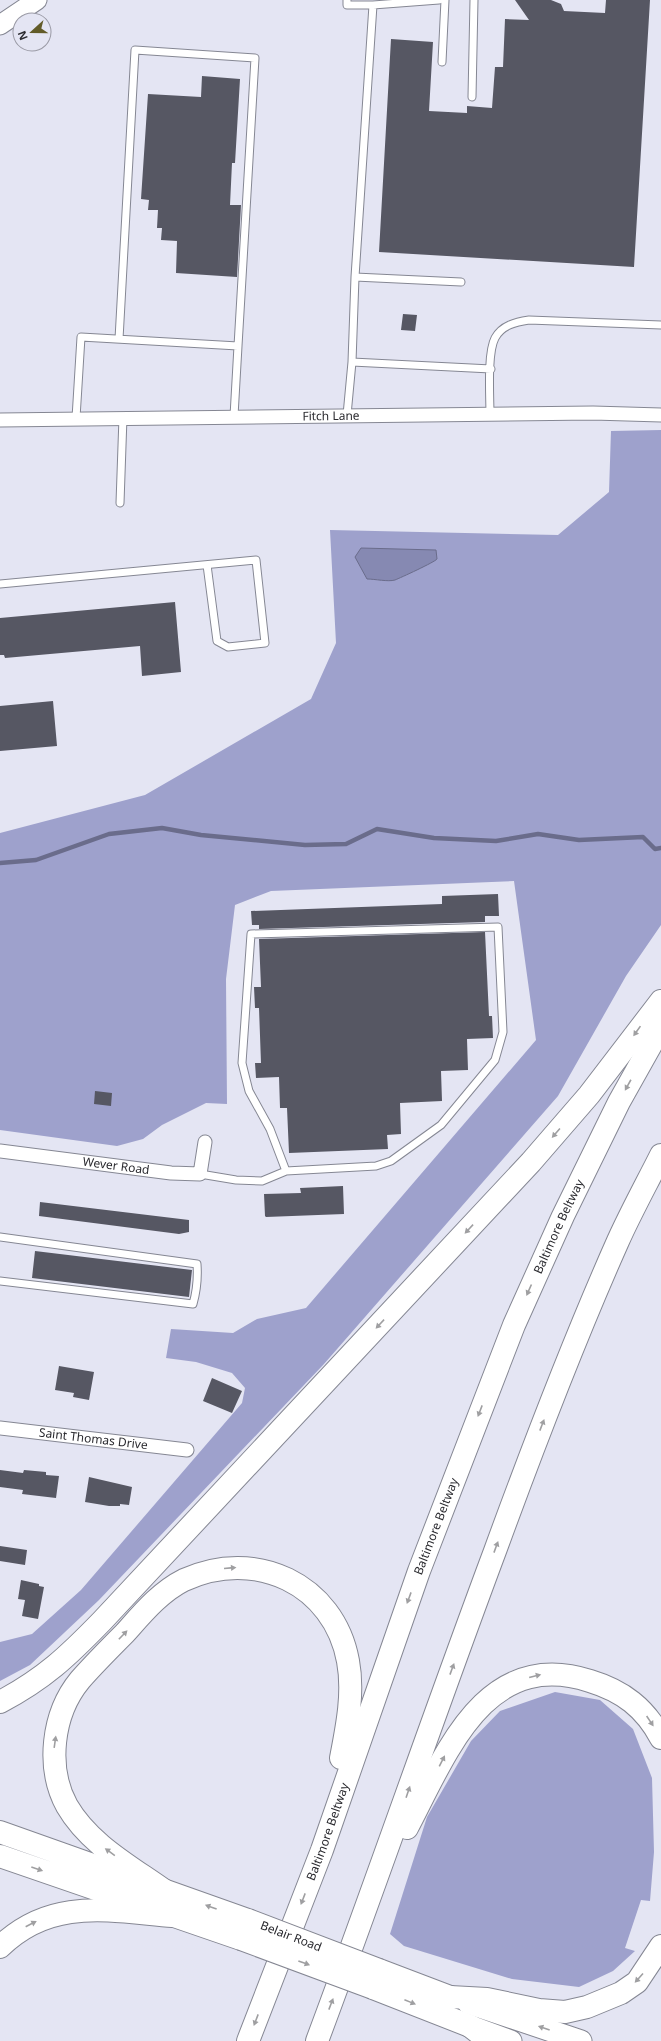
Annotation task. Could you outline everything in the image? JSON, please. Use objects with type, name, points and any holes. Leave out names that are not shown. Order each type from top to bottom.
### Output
[{"type":"highway","points":[[0,1702],[49,1672],[72,1652],[129,1592],[532,1162],[589,1095],[661,1001]]},
{"type":"highway","name":"Baltimore Beltway","points":[[248,2041],[322,1850],[419,1570],[514,1325],[563,1216],[619,1102],[661,1027]]},
{"type":"highway","points":[[317,2041],[372,1895],[478,1598],[564,1368],[619,1238],[661,1155]]},
{"type":"highway","points":[[165,1891],[93,1840],[79,1824],[67,1806],[60,1788],[55,1768],[54,1748],[64,1704],[79,1681],[156,1600],[183,1581],[207,1572],[231,1567],[253,1568],[279,1576],[303,1587],[321,1603],[333,1620],[343,1641],[348,1663],[348,1722],[322,1850]]},
{"type":"highway","points":[[372,1895],[459,1731],[489,1699],[508,1686],[526,1678],[544,1674],[582,1678],[604,1685],[620,1693],[648,1716],[661,1738]]},
{"type":"highway","name":"Belair Road","points":[[0,1832],[165,1891],[244,1930],[376,1979],[470,2026]]},
{"type":"highway","name":"Belair Road","points":[[0,1856],[173,1916],[244,1930]]},
{"type":"highway","points":[[0,1947],[12,1934],[30,1924],[49,1915],[70,1911],[90,1910],[173,1916]]},
{"type":"highway","points":[[450,1997],[487,1998],[538,2010],[565,2012],[587,2006],[616,1995],[637,1982],[661,1946]]},
{"type":"highway","name":"Belair Road","points":[[376,1979],[450,1997]]},
{"type":"highway","points":[[470,2026],[489,2041]]},
{"type":"main road","points":[[0,25],[37,0]]},
{"type":"main road","name":"Belair Road","points":[[450,1997],[581,2041]]},
{"type":"main road","name":"Belair Road","points":[[470,2026],[511,2041]]},
{"type":"street","name":"Fitch Lane","points":[[0,420],[123,417],[592,413],[661,415]]},
{"type":"street","points":[[200,1174],[205,1142]]},
{"type":"street","name":"Wever Road","points":[[0,1151],[171,1173],[200,1174]]},
{"type":"street","name":"Saint Thomas Drive","points":[[0,1428],[187,1450]]},
{"type":"lane","points":[[347,0],[347,5],[373,5],[440,0]]},
{"type":"lane","points":[[442,62],[445,0]]},
{"type":"lane","points":[[472,97],[474,0]]},
{"type":"lane","points":[[347,415],[352,362],[355,277],[373,5]]},
{"type":"lane","points":[[119,339],[135,50],[255,58],[234,416]]},
{"type":"lane","points":[[355,277],[462,282]]},
{"type":"lane","points":[[490,415],[490,369],[495,338],[513,322],[535,320],[661,324]]},
{"type":"lane","points":[[76,418],[81,337],[238,346]]},
{"type":"lane","points":[[352,362],[490,369]]},
{"type":"lane","points":[[120,503],[123,417]]},
{"type":"lane","points":[[0,584],[256,560],[265,643],[228,647],[217,641],[207,565]]},
{"type":"lane","points":[[200,1174],[236,1180],[262,1181],[286,1171],[376,1166],[391,1162],[441,1124],[495,1060],[503,1032],[498,927],[251,934],[242,1063],[249,1091],[270,1130],[286,1171]]},
{"type":"lane","points":[[0,1237],[197,1264],[198,1274],[197,1291],[193,1304],[0,1281]]},
{"type":"shaded area","points":[[661,430],[661,925],[626,976],[558,1096],[324,1364],[99,1600],[30,1665],[0,1681],[0,1642],[32,1634],[81,1590],[242,1403],[245,1388],[232,1373],[196,1362],[166,1358],[171,1329],[233,1333],[257,1319],[306,1308],[536,1040],[514,881],[271,891],[235,905],[226,979],[227,1104],[206,1103],[162,1125],[143,1139],[117,1146],[0,1130],[0,833],[145,795],[311,699],[336,643],[330,530],[558,535],[609,492],[611,431]]},
{"type":"shaded area","points":[[361,548],[436,550],[437,559],[392,581],[367,579],[355,557]]},
{"type":"shaded area","points":[[555,1692],[600,1700],[633,1729],[652,1778],[654,1852],[650,1901],[641,1900],[625,1948],[635,1951],[613,1971],[579,1987],[512,1979],[404,1946],[390,1934],[427,1817],[471,1741],[500,1711]]},
{"type":"building","points":[[515,0],[551,0],[561,4],[564,11],[605,13],[606,0],[650,0],[634,267],[379,252],[391,39],[433,42],[429,111],[467,113],[467,106],[492,108],[495,67],[503,67],[505,19],[529,20]]},
{"type":"building","points":[[202,76],[240,79],[235,163],[232,163],[230,205],[241,205],[237,277],[176,273],[177,241],[161,240],[162,228],[157,228],[158,210],[148,210],[149,200],[141,199],[148,94],[201,97]]},
{"type":"building","points":[[403,314],[417,315],[415,331],[401,330]]},
{"type":"building","points":[[175,602],[181,672],[142,676],[140,646],[5,658],[4,655],[0,655],[0,618]]},
{"type":"building","points":[[53,701],[57,746],[0,751],[0,706]]},
{"type":"building","points":[[498,894],[499,916],[485,916],[485,922],[259,929],[259,925],[252,925],[251,911],[442,904],[442,896]]},
{"type":"building","points":[[485,932],[489,1016],[492,1016],[493,1038],[467,1039],[468,1070],[441,1071],[442,1101],[400,1103],[401,1134],[387,1135],[388,1149],[289,1153],[287,1108],[280,1108],[279,1077],[256,1078],[255,1063],[261,1063],[259,1008],[255,1008],[254,987],[261,987],[259,939]]},
{"type":"building","points":[[95,1091],[112,1093],[111,1106],[94,1104]]},
{"type":"building","points":[[343,1186],[344,1214],[265,1216],[264,1194],[301,1193],[300,1188]]},
{"type":"building","points":[[40,1202],[189,1220],[189,1232],[179,1234],[39,1216]]},
{"type":"building","points":[[35,1251],[192,1270],[189,1297],[32,1278]]},
{"type":"building","points":[[59,1366],[94,1372],[89,1400],[73,1397],[74,1393],[55,1390]]},
{"type":"building","points":[[212,1378],[242,1391],[232,1413],[203,1401]]},
{"type":"building","points":[[0,1470],[23,1473],[24,1470],[46,1472],[46,1475],[59,1476],[56,1498],[22,1494],[23,1490],[0,1487]]},
{"type":"building","points":[[89,1477],[132,1487],[129,1505],[120,1504],[120,1506],[109,1506],[85,1502]]},
{"type":"building","points":[[0,1546],[27,1550],[25,1565],[0,1561]]},
{"type":"building","points":[[21,1580],[39,1584],[39,1586],[44,1587],[38,1619],[22,1616],[25,1600],[18,1599]]},
{"type":"waterway","points":[[0,863],[36,860],[109,834],[162,828],[201,835],[305,845],[346,844],[377,829],[434,838],[496,841],[538,834],[579,840],[643,837],[655,849],[661,848]]}]
